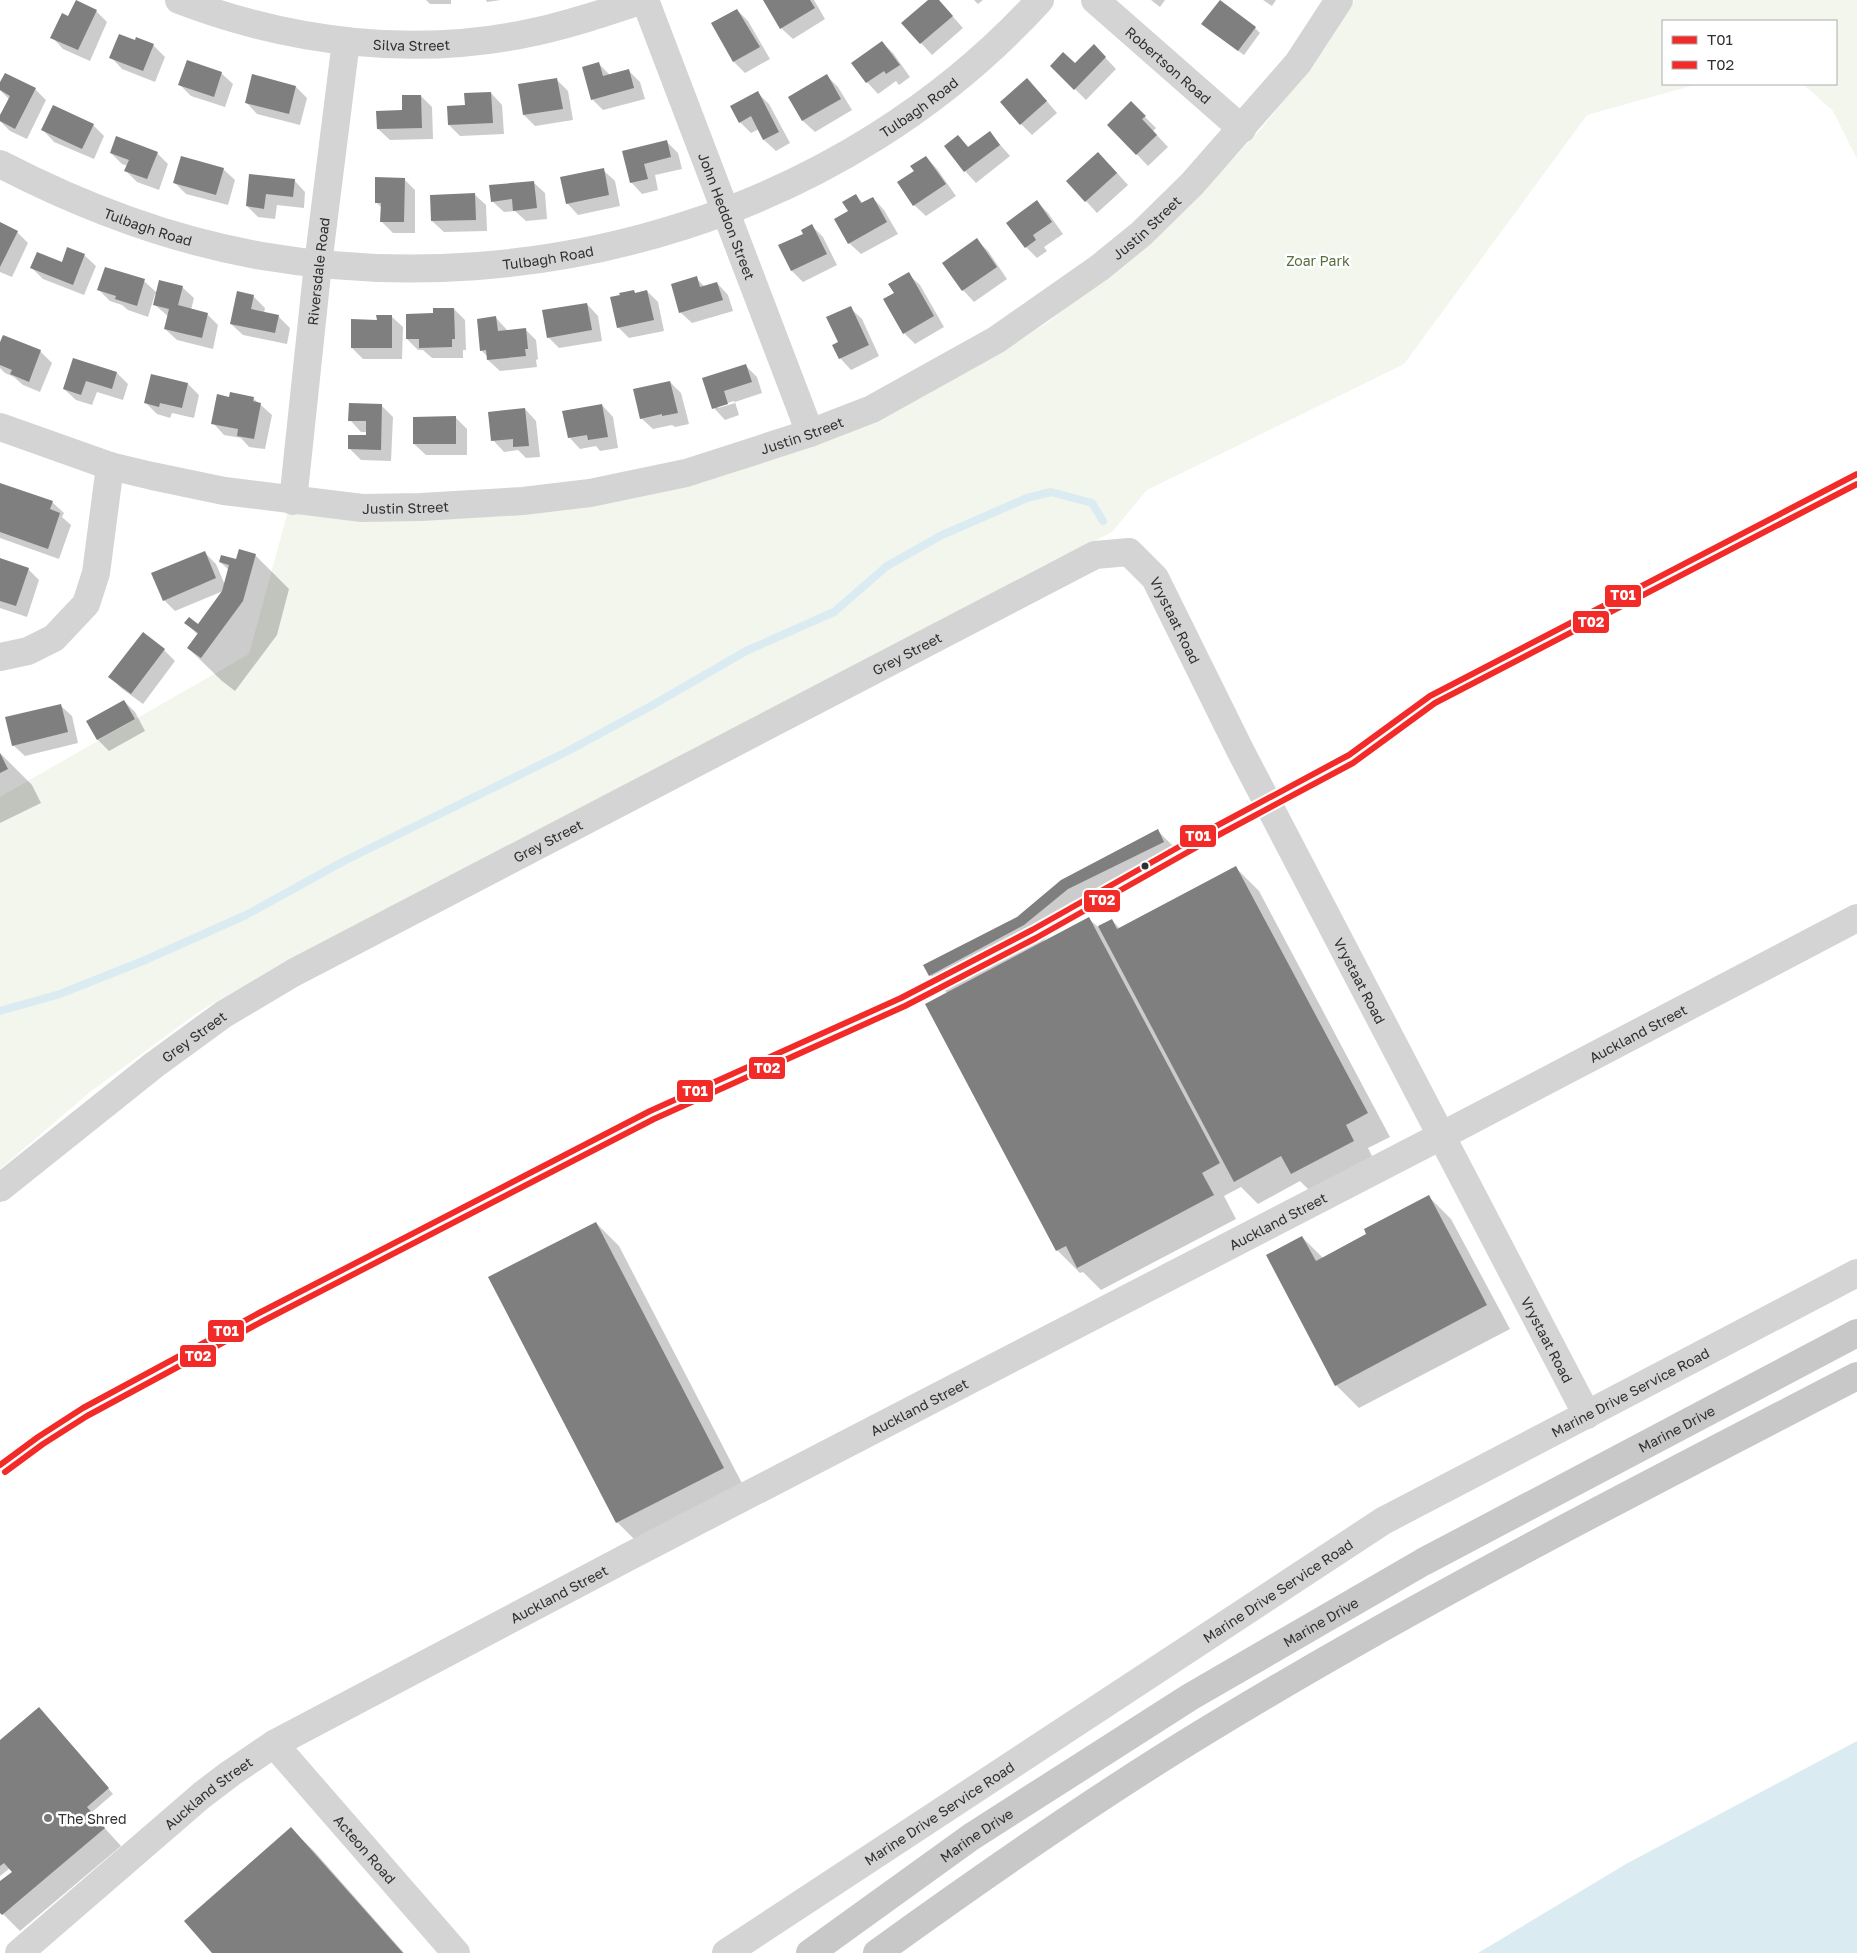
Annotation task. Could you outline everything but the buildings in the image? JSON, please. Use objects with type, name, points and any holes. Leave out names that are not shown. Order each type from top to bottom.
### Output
[{"type":"main road","name":"Marine Drive","points":[[810,1953],[972,1837],[1190,1697],[1431,1557],[1857,1333]]},
{"type":"main road","points":[[877,1953],[992,1871],[1104,1796],[1207,1730],[1310,1669],[1658,1479],[1857,1376]]},
{"type":"street","name":"Silva Street","points":[[179,0],[255,25],[300,35],[392,44],[486,40],[532,32],[578,21],[644,0]]},
{"type":"street","name":"John Heddon Street","points":[[644,0],[810,432]]},
{"type":"street","name":"Tulbagh Road","points":[[0,164],[41,185],[94,208],[149,228],[204,244],[318,264],[422,269],[474,267],[526,262],[577,254],[677,229],[726,212],[821,168],[866,142],[910,113],[951,82],[991,48],[1040,0]]},
{"type":"street","name":"Robertson Road","points":[[1095,0],[1242,129]]},
{"type":"street","name":"Justin Street","points":[[0,427],[110,466],[224,491],[362,508],[421,507],[523,501],[590,493],[686,473],[810,432],[872,409],[996,340],[1100,268],[1141,234],[1192,184],[1242,129],[1298,63],[1339,0]]},
{"type":"street","name":"Riversdale Road","points":[[293,501],[318,264],[346,41]]},
{"type":"street","points":[[0,657],[28,651],[54,638],[86,604],[96,573],[110,466]]},
{"type":"street","name":"Vrystaat Road","points":[[1129,552],[1155,578],[1240,750],[1346,950],[1586,1415]]},
{"type":"street","name":"Grey Street","points":[[0,1188],[154,1065],[224,1014],[293,972],[1095,555],[1129,552]]},
{"type":"street","name":"Auckland Street","points":[[19,1953],[202,1795],[231,1772],[274,1744],[628,1557],[1441,1136],[1857,918]]},
{"type":"street","name":"Marine Drive Service Road","points":[[726,1953],[1383,1521],[1857,1273]]},
{"type":"street","name":"Acteon Road","points":[[274,1744],[456,1953]]},
{"type":"green space","name":"Zoar Park","points":[[1355,0],[1857,0],[1857,159],[1833,111],[1804,85],[1837,85],[1837,20],[1662,20],[1662,85],[1694,85],[1587,115],[1404,364],[1147,490],[1112,532],[284,962],[197,1013],[90,1092],[0,1169],[0,797],[249,654],[288,511],[523,512],[939,387],[978,366],[1047,323],[1098,283],[1215,178],[1262,128],[1310,66]]},
{"type":"shaded area","points":[[1857,1741],[1857,1953],[1478,1953],[1626,1864]]},
{"type":"waterway","points":[[0,1011],[60,994],[143,961],[246,915],[344,861],[566,752],[746,651],[834,612],[887,566],[942,535],[1027,498],[1051,492],[1092,503],[1103,521]]},
{"type":"transit line","name":"T01","points":[[0,1465],[38,1437],[83,1408],[259,1313],[650,1111],[901,998],[1032,930],[1207,831],[1349,755],[1430,696],[1857,474]]},
{"type":"transit line","name":"T02","points":[[5,1472],[43,1444],[87,1416],[263,1321],[654,1119],[905,1006],[1036,938],[1211,839],[1353,763],[1435,703],[1857,484]]},
{"type":"place","name":"The Shred","points":[[48,1818]]}]
